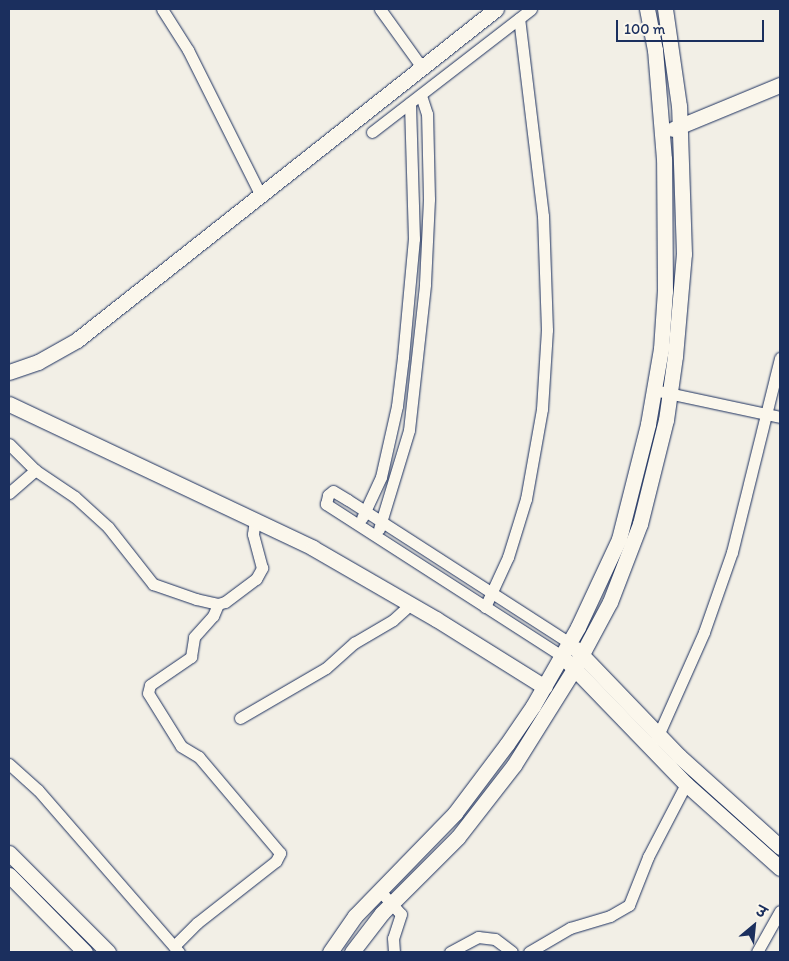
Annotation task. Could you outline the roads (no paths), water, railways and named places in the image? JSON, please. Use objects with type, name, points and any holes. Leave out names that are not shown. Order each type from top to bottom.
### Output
[{"type":"street","points":[[162,9],[188,50],[261,196]]},
{"type":"street","points":[[380,9],[421,66]]},
{"type":"street","points":[[9,372],[38,362],[77,340],[261,196],[421,66],[496,9]]},
{"type":"street","points":[[372,132],[531,9]]},
{"type":"street","points":[[330,952],[356,916],[428,843],[481,782],[544,687],[570,643],[619,539],[637,476],[654,390],[665,291],[662,132],[655,50],[647,9]]},
{"type":"street","points":[[352,952],[393,903],[432,866],[486,801],[545,718],[610,602],[640,524],[670,393],[684,254],[680,126],[665,9]]},
{"type":"street","points":[[485,607],[508,557],[526,499],[542,409],[547,330],[543,216],[519,18]]},
{"type":"street","points":[[662,132],[780,85]]},
{"type":"street","points":[[376,538],[409,430],[426,284],[429,199],[427,114],[421,95]]},
{"type":"street","points":[[359,526],[381,477],[397,406],[403,357],[414,239],[410,103]]},
{"type":"street","points":[[655,742],[717,596],[774,416],[780,358]]},
{"type":"street","points":[[654,390],[774,416]]},
{"type":"street","points":[[9,404],[255,520],[411,604],[544,687]]},
{"type":"street","points":[[9,444],[35,470],[75,497],[108,527],[153,584],[218,604]]},
{"type":"street","points":[[9,494],[35,470]]},
{"type":"street","points":[[780,847],[655,742],[562,656],[376,538],[324,501],[333,491],[570,643],[582,654],[655,742],[686,784],[780,868]]},
{"type":"street","points":[[9,764],[38,790],[176,949],[197,923],[276,861],[280,853],[199,757],[181,746],[148,693],[150,685],[191,657],[194,637],[213,616],[218,604],[241,592],[260,573],[261,563],[253,534],[255,520]]},
{"type":"street","points":[[240,718],[326,668],[354,643],[393,620],[411,604]]},
{"type":"street","points":[[538,950],[570,928],[610,916],[629,905],[648,857],[686,784]]},
{"type":"street","points":[[9,853],[108,952]]},
{"type":"street","points":[[9,875],[85,952]]},
{"type":"street","points":[[380,890],[401,914],[393,938],[394,952]]},
{"type":"street","points":[[757,952],[780,911]]},
{"type":"street","points":[[450,952],[478,936],[495,939],[512,952]]}]
